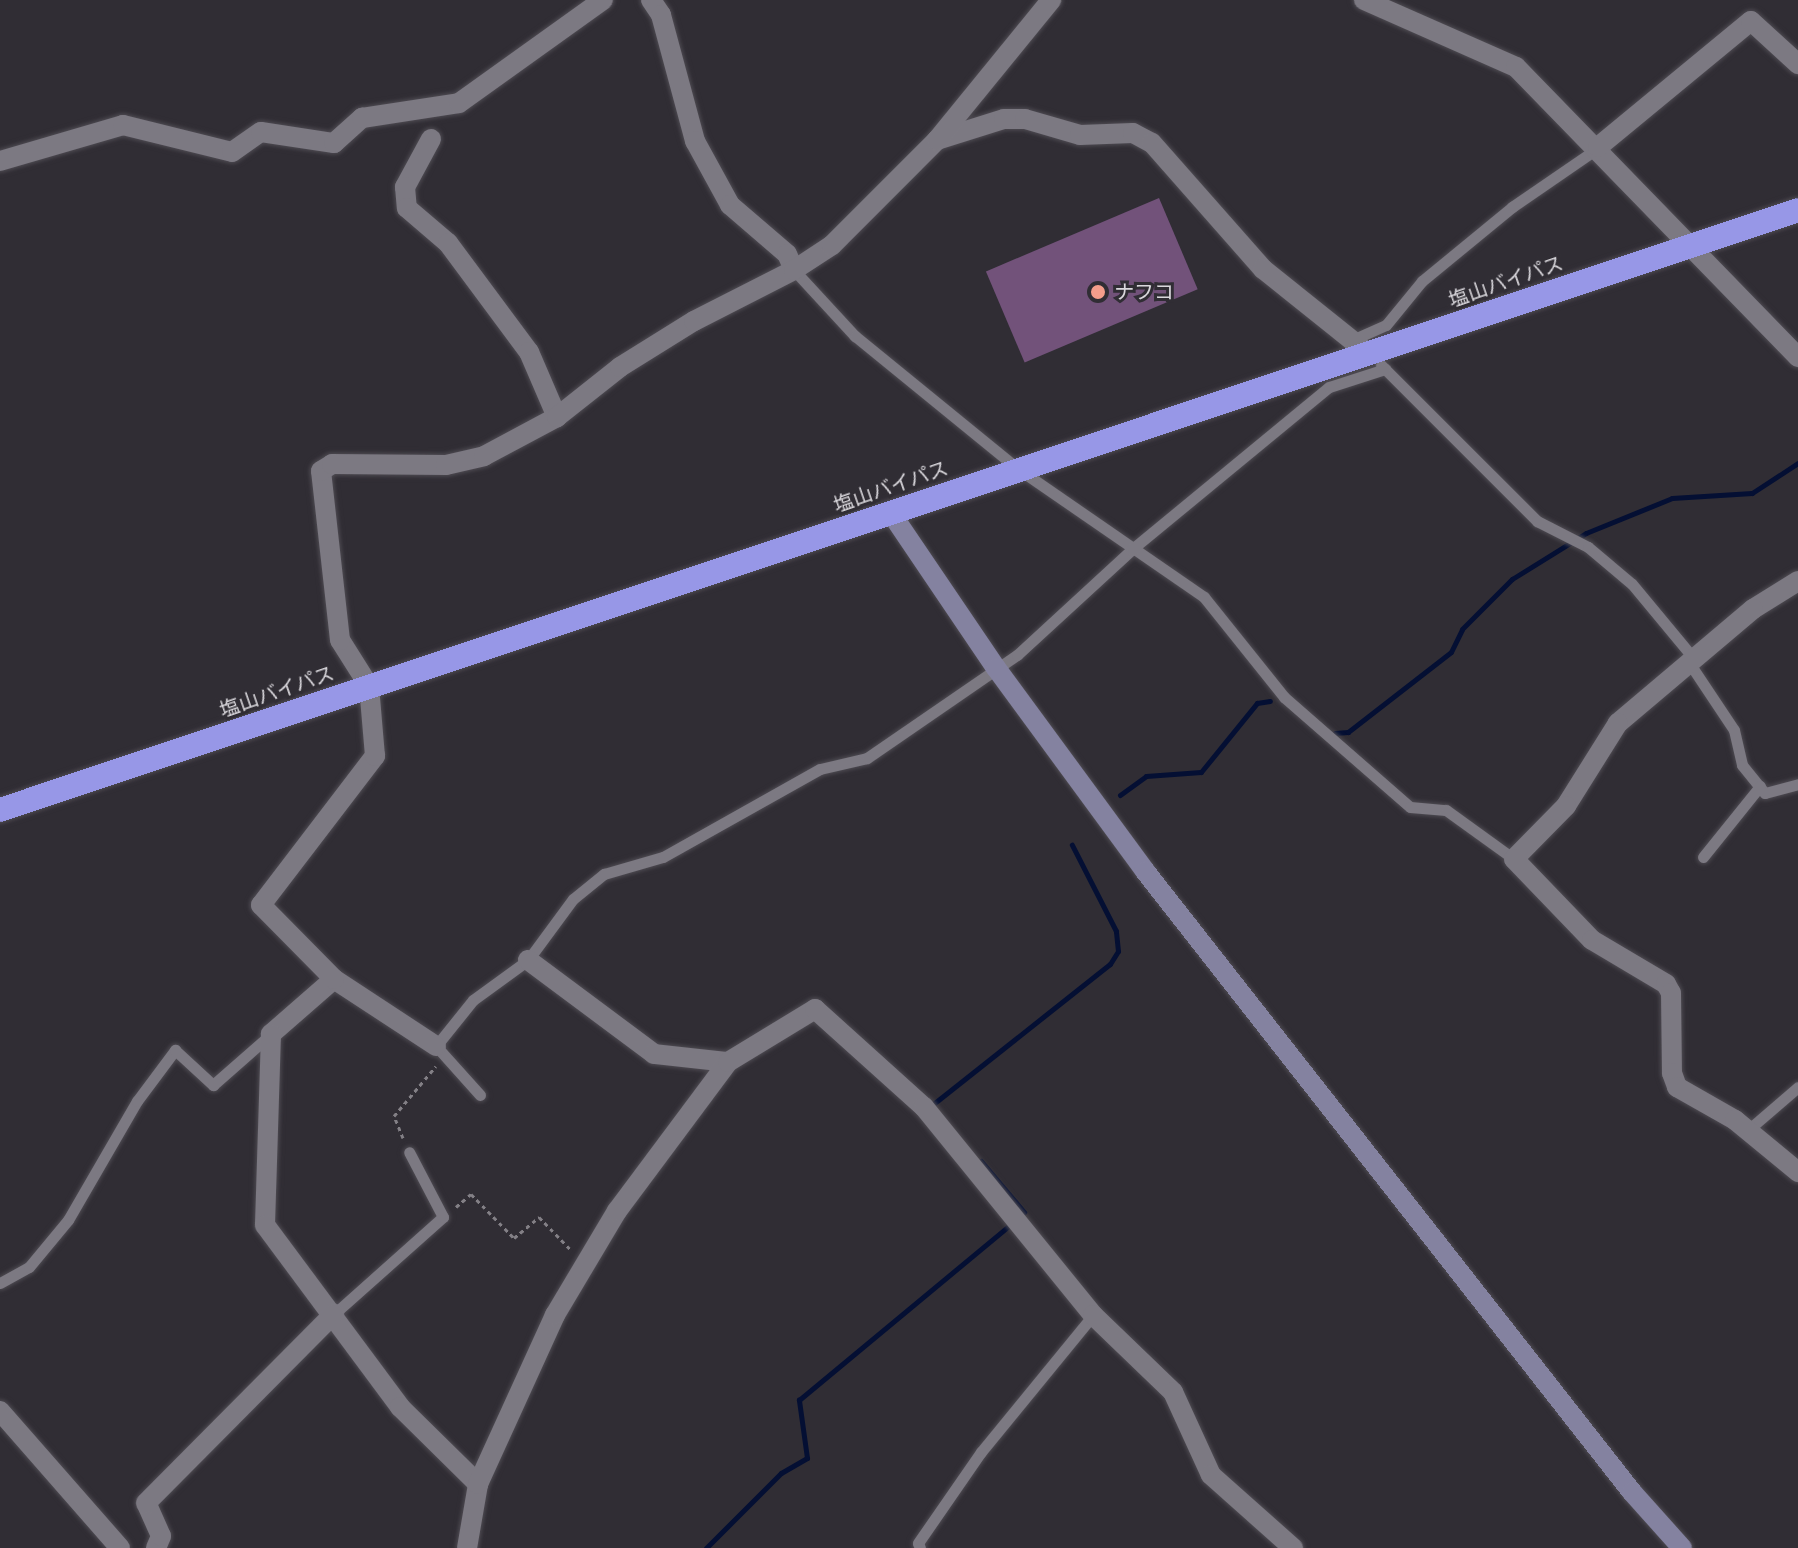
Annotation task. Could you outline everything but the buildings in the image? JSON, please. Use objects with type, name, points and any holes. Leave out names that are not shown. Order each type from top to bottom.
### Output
[{"type":"highway","name":"塩山バイパス","points":[[0,810],[891,513],[1017,468],[1798,210]]},
{"type":"street","points":[[0,161],[123,125],[232,152],[261,132],[334,143],[362,118],[459,103],[603,0]]},
{"type":"street","points":[[651,0],[661,15],[695,141],[730,205],[787,254],[794,270]]},
{"type":"street","points":[[440,1051],[334,979],[261,905],[375,756],[369,686],[340,640],[321,471],[332,464],[446,465],[484,456],[557,417],[620,367],[743,294],[794,270],[832,245],[937,140],[1051,0]]},
{"type":"street","points":[[1364,0],[1516,67],[1598,147],[1689,247],[1798,357]]},
{"type":"street","points":[[1598,147],[1751,21],[1798,64]]},
{"type":"street","points":[[937,140],[1004,119],[1025,119],[1080,135],[1133,133],[1152,143],[1263,269],[1368,354]]},
{"type":"street","points":[[431,139],[405,187],[407,208],[448,243],[529,352],[557,417]]},
{"type":"street","points":[[891,513],[996,668],[1311,1086],[1682,1548]]},
{"type":"street","points":[[1798,581],[1753,609],[1618,723],[1566,806],[1514,859],[1592,940],[1666,984],[1671,993],[1672,1073],[1677,1087],[1748,1130],[1798,1172]]},
{"type":"street","points":[[528,960],[654,1054],[728,1062]]},
{"type":"street","points":[[334,979],[271,1034],[265,1225],[400,1407],[478,1484]]},
{"type":"street","points":[[467,1548],[478,1484],[555,1315],[617,1211],[728,1062],[815,1009],[924,1107],[1093,1315],[1173,1392],[1211,1475],[1293,1548]]},
{"type":"street","points":[[156,1548],[161,1536],[146,1503],[334,1314]]},
{"type":"street","points":[[0,1411],[120,1548]]},
{"type":"lane","points":[[480,1095],[440,1051],[473,1000],[528,960],[573,899],[604,874],[663,857],[820,769],[867,758],[996,668],[1131,550],[1368,354],[1386,325],[1422,281],[1512,207],[1598,147]]},
{"type":"lane","points":[[794,270],[855,336],[1017,468],[1131,550],[1204,597],[1284,697],[1410,807],[1446,810],[1514,859]]},
{"type":"lane","points":[[1368,354],[1537,521],[1588,547],[1644,596],[1692,662],[1734,730],[1742,765],[1765,793],[1798,784]]},
{"type":"lane","points":[[1703,857],[1760,786]]},
{"type":"lane","points":[[0,1283],[29,1267],[68,1220],[137,1101],[175,1050],[213,1085],[271,1034]]},
{"type":"lane","points":[[1748,1130],[1798,1087]]},
{"type":"lane","points":[[334,1314],[443,1217],[409,1152]]},
{"type":"lane","points":[[920,1548],[918,1543],[981,1452],[1093,1315]]},
{"type":"path","points":[[409,1152],[394,1116],[440,1051]]},
{"type":"path","points":[[443,1217],[471,1194],[514,1238],[539,1217],[585,1264]]},
{"type":"waterway","points":[[1335,733],[1348,732],[1451,652],[1462,629],[1512,579],[1586,533],[1672,498],[1752,493],[1798,463]]},
{"type":"waterway","points":[[1120,795],[1146,776],[1201,772],[1257,703],[1270,701]]},
{"type":"waterway","points":[[932,1105],[1110,964],[1118,951],[1116,931],[1072,845]]},
{"type":"waterway","points":[[981,1161],[1024,1212]]},
{"type":"waterway","points":[[706,1548],[781,1473],[807,1458],[799,1400],[1012,1223]]},
{"type":"place","name":"ナフコ","points":[[1098,292]]}]
